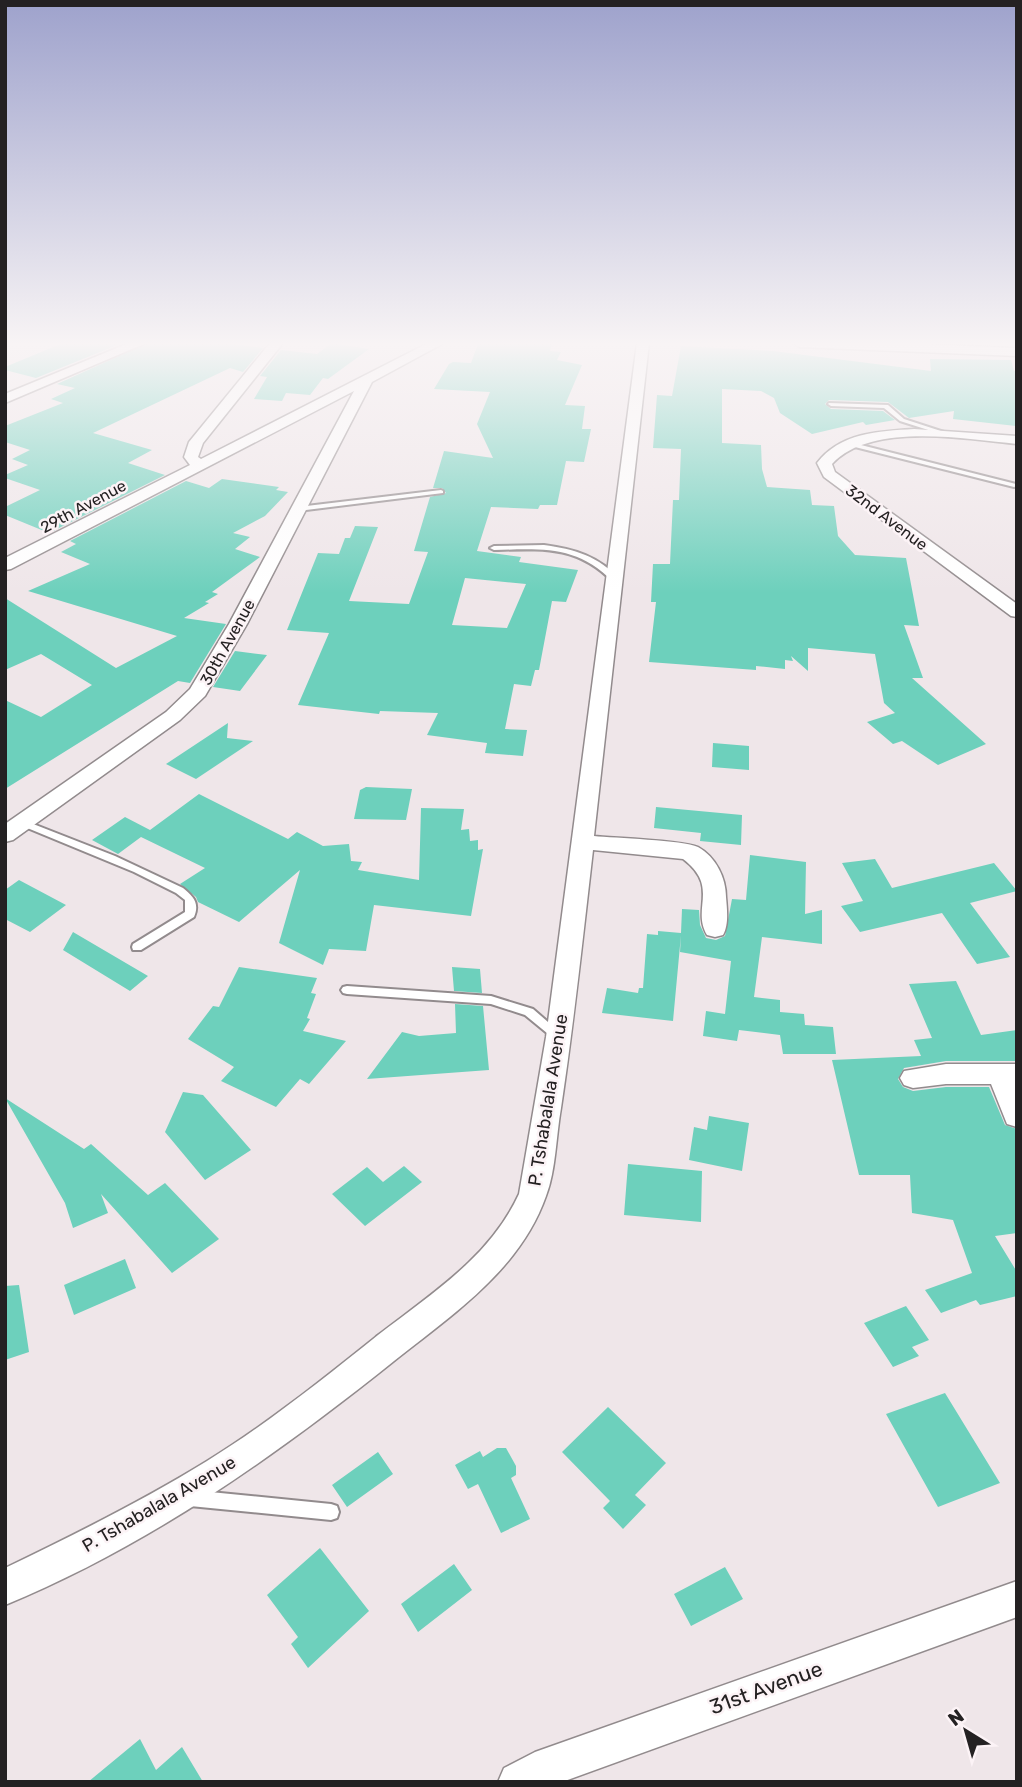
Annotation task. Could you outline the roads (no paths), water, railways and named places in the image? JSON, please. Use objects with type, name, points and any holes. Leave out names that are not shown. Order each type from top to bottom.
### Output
[{"type":"street","points":[[198,465],[191,457],[196,442],[209,426]]},
{"type":"street","name":"29th Avenue","points":[[5,565],[274,426]]},
{"type":"street","name":"30th Avenue","points":[[5,835],[173,716],[193,698],[220,657],[342,426]]},
{"type":"street","name":"P. Tshabalala Avenue","points":[[5,1587],[102,1540],[177,1497],[220,1472],[299,1417],[393,1346],[468,1284],[503,1248],[522,1221],[533,1194],[559,1037],[632,426]]},
{"type":"street","name":"32nd Avenue","points":[[1017,440],[944,433],[888,435],[849,444],[827,458],[824,469],[1017,612]]},
{"type":"street","points":[[582,842],[689,852],[703,861],[713,875],[715,929]]},
{"type":"street","points":[[913,1078],[946,1074],[1008,1075],[1017,1116]]},
{"type":"street","name":"31st Avenue","points":[[517,1782],[534,1772],[1017,1598]]},
{"type":"lane","points":[[923,426],[944,433]]},
{"type":"lane","points":[[849,444],[1014,485]]},
{"type":"lane","points":[[298,509],[441,492]]},
{"type":"lane","points":[[494,548],[551,547],[571,551],[603,565],[616,580]]},
{"type":"lane","points":[[23,823],[156,878],[188,897],[190,914],[137,947]]},
{"type":"lane","points":[[346,990],[491,1000],[529,1012],[559,1037]]},
{"type":"lane","points":[[177,1497],[331,1512]]}]
